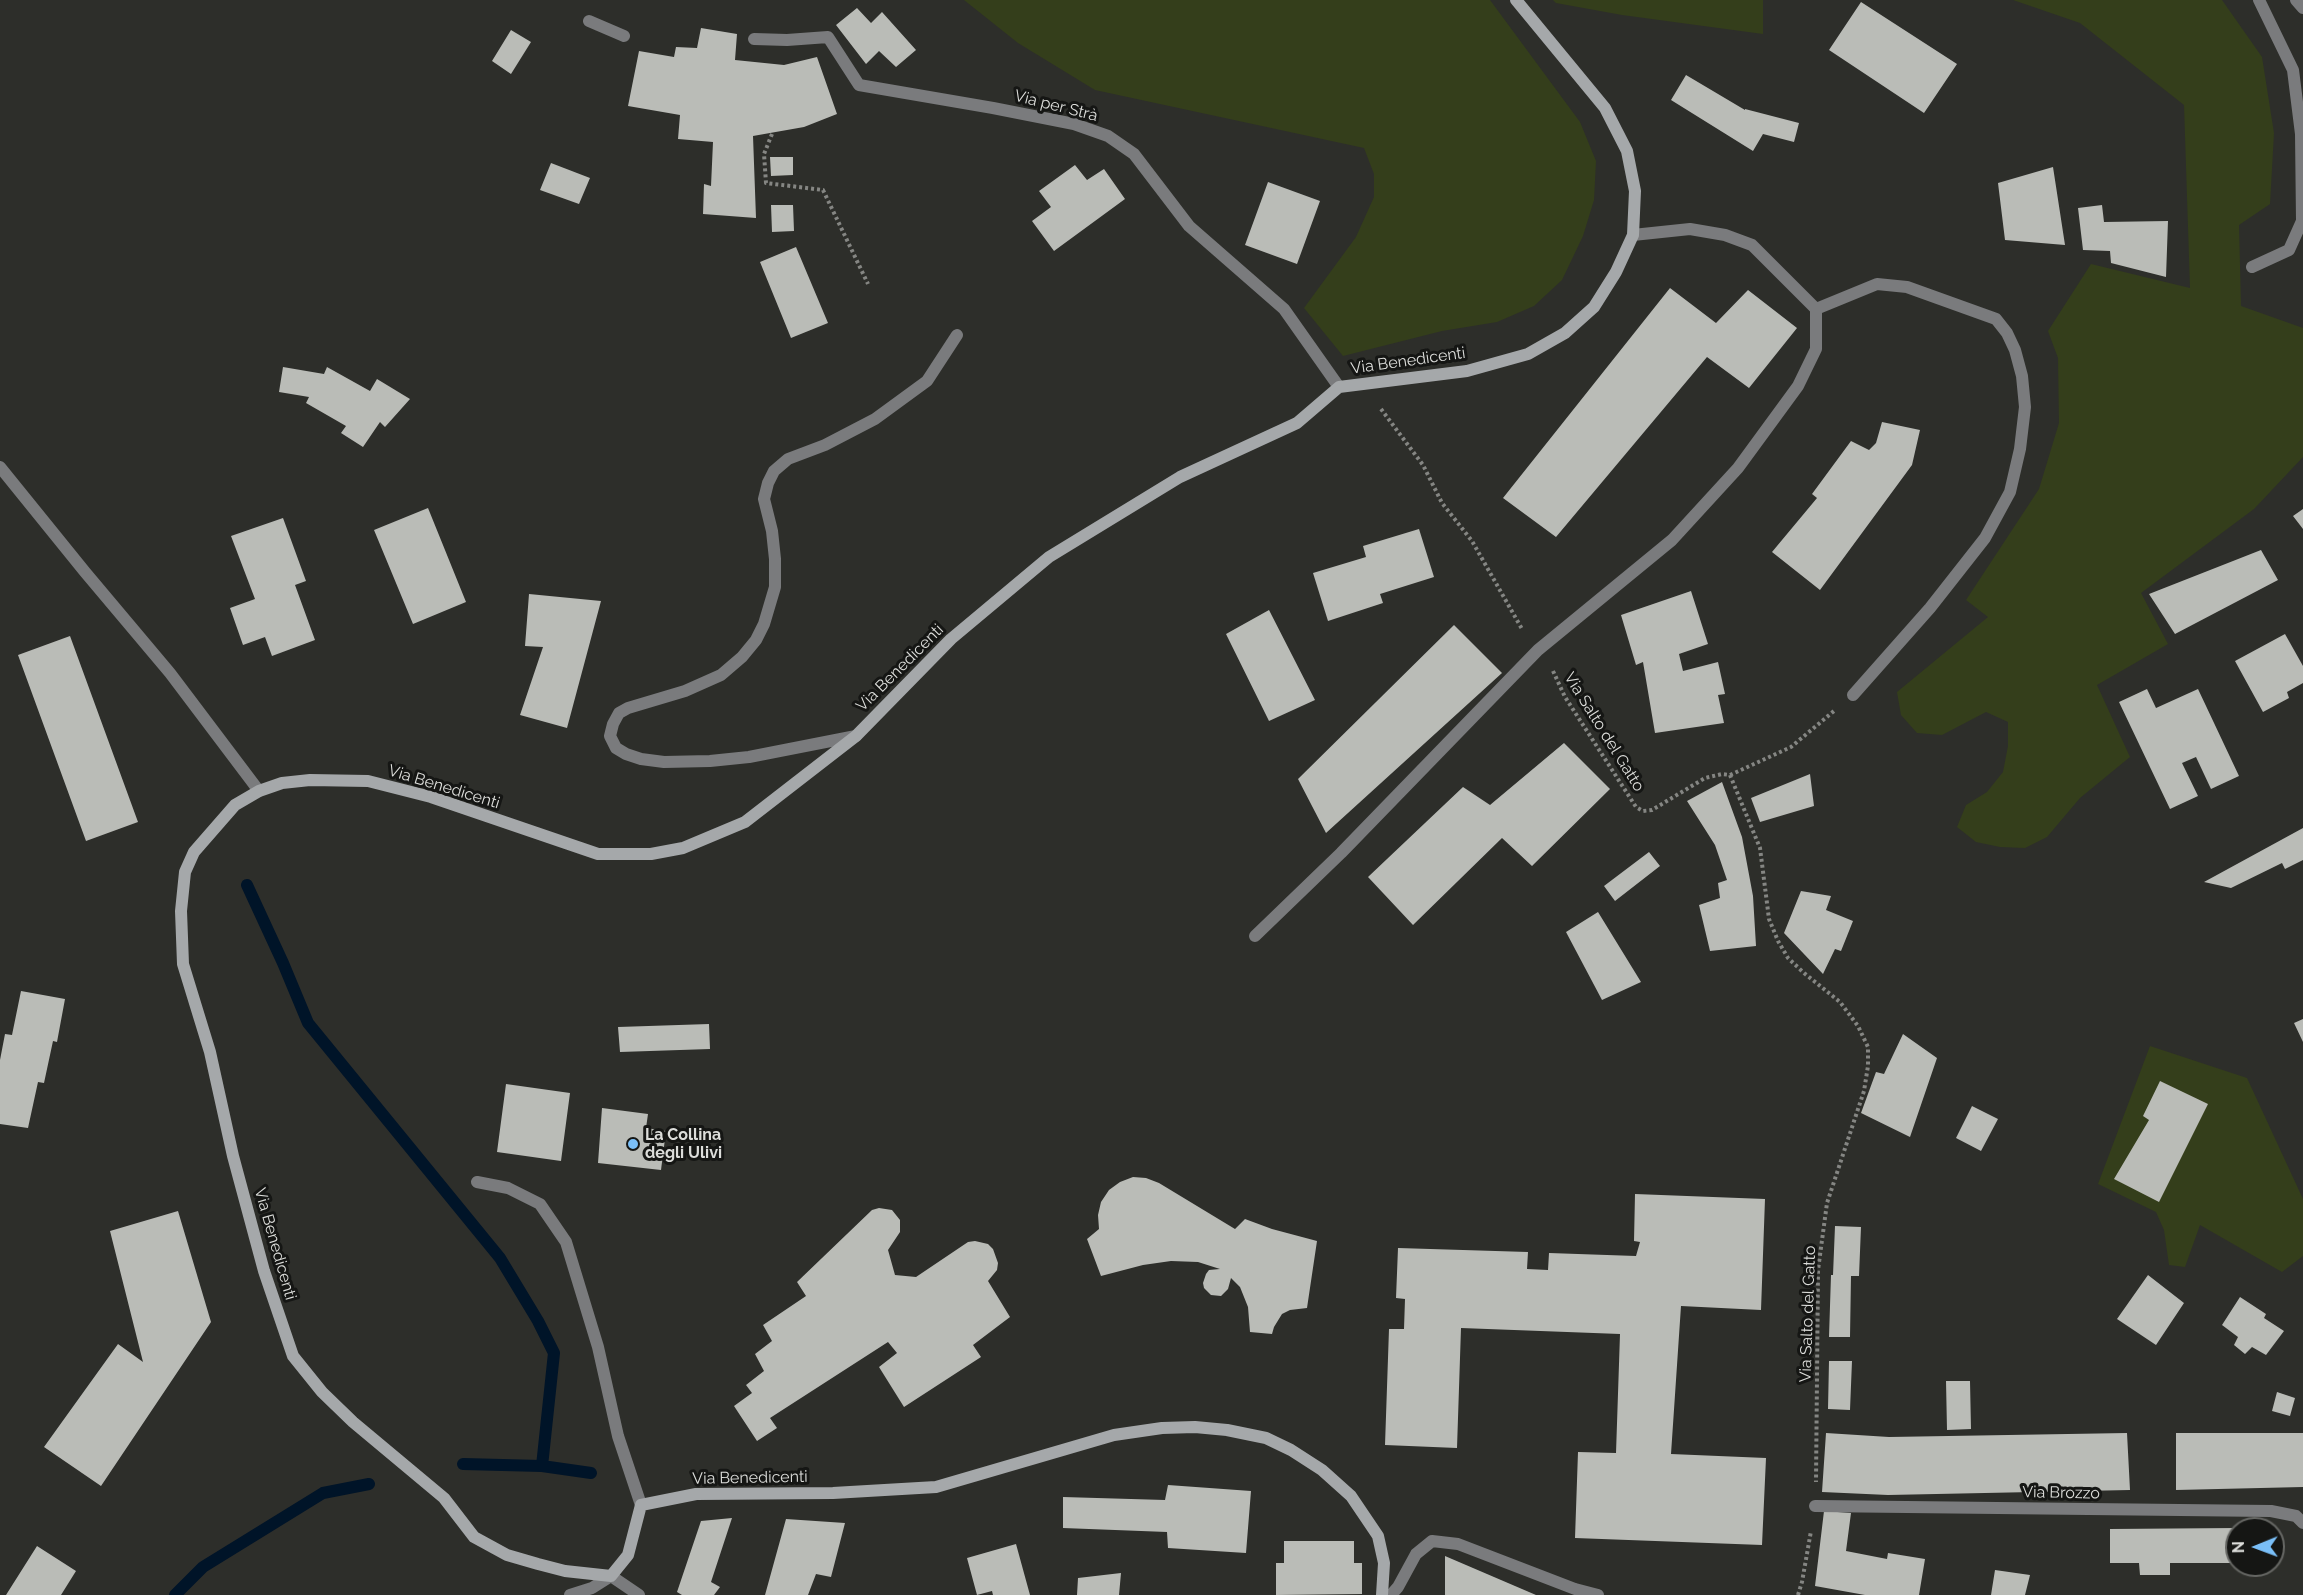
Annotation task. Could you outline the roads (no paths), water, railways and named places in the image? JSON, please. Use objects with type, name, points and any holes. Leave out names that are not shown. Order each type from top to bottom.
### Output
[{"type":"street","name":"Via Benedicenti","points":[[611,1576],[565,1571],[538,1564],[507,1555],[474,1537],[444,1498],[353,1422],[322,1392],[293,1356],[264,1271],[233,1156],[210,1052],[183,964],[181,911],[185,872],[194,852],[235,806],[259,791],[282,783],[310,780],[368,781],[431,796],[598,854],[651,854],[683,848],[745,822],[856,736],[951,639],[1049,557],[1180,477],[1297,423],[1339,387],[1467,371],[1528,354],[1565,333],[1594,307],[1616,272],[1633,236],[1635,191],[1627,151],[1605,108],[1516,0]]},
{"type":"street","points":[[2252,267],[2289,250],[2302,220],[2301,134],[2293,70],[2259,0]]},
{"type":"street","points":[[2296,0],[2303,8]]},
{"type":"street","points":[[589,21],[624,36]]},
{"type":"street","name":"Via per Strà","points":[[754,39],[787,40],[828,37],[859,85],[1074,124],[1108,136],[1134,154],[1189,226],[1284,309],[1339,387]]},
{"type":"street","points":[[1255,936],[1341,853],[1538,650],[1672,540],[1738,468],[1798,386],[1816,349],[1816,309],[1752,245],[1725,235],[1690,229],[1633,236]]},
{"type":"street","points":[[1816,309],[1877,284],[1907,287],[1996,320],[2007,333],[2015,350],[2022,376],[2025,406],[2020,449],[2010,492],[1978,546],[1930,608],[1853,695]]},
{"type":"street","points":[[856,736],[749,757],[676,762],[641,759],[626,754],[616,748],[610,736],[612,724],[619,713],[628,708],[685,691],[721,675],[742,657],[756,640],[775,587],[772,531],[764,500],[774,471],[788,459],[825,445],[875,419],[927,381],[957,335]]},
{"type":"street","points":[[0,467],[170,672],[259,791]]},
{"type":"street","points":[[477,1182],[508,1188],[540,1204],[566,1242],[598,1347],[618,1436],[641,1505],[628,1555],[611,1576],[592,1588],[570,1595]]},
{"type":"street","name":"Via Benedicenti","points":[[641,1505],[696,1494],[833,1493],[936,1487],[1114,1435],[1162,1428],[1195,1427],[1227,1430],[1266,1438],[1291,1450],[1322,1470],[1352,1496],[1378,1536],[1384,1563],[1382,1595]]},
{"type":"street","name":"Via Brozzo","points":[[1815,1506],[2271,1511],[2296,1516],[2303,1523]]},
{"type":"street","points":[[1391,1595],[1398,1587],[1416,1554],[1432,1541],[1458,1544],[1575,1589],[1598,1595]]},
{"type":"street","points":[[611,1576],[639,1595]]},
{"type":"waterway","points":[[247,885],[308,1023],[500,1258],[538,1321],[554,1353],[542,1466]]},
{"type":"waterway","points":[[463,1464],[542,1466],[591,1473]]},
{"type":"waterway","points":[[175,1595],[203,1567],[323,1493],[369,1484]]},
{"type":"place","name":"La Collina degli Ulivi","points":[[633,1144]]}]
